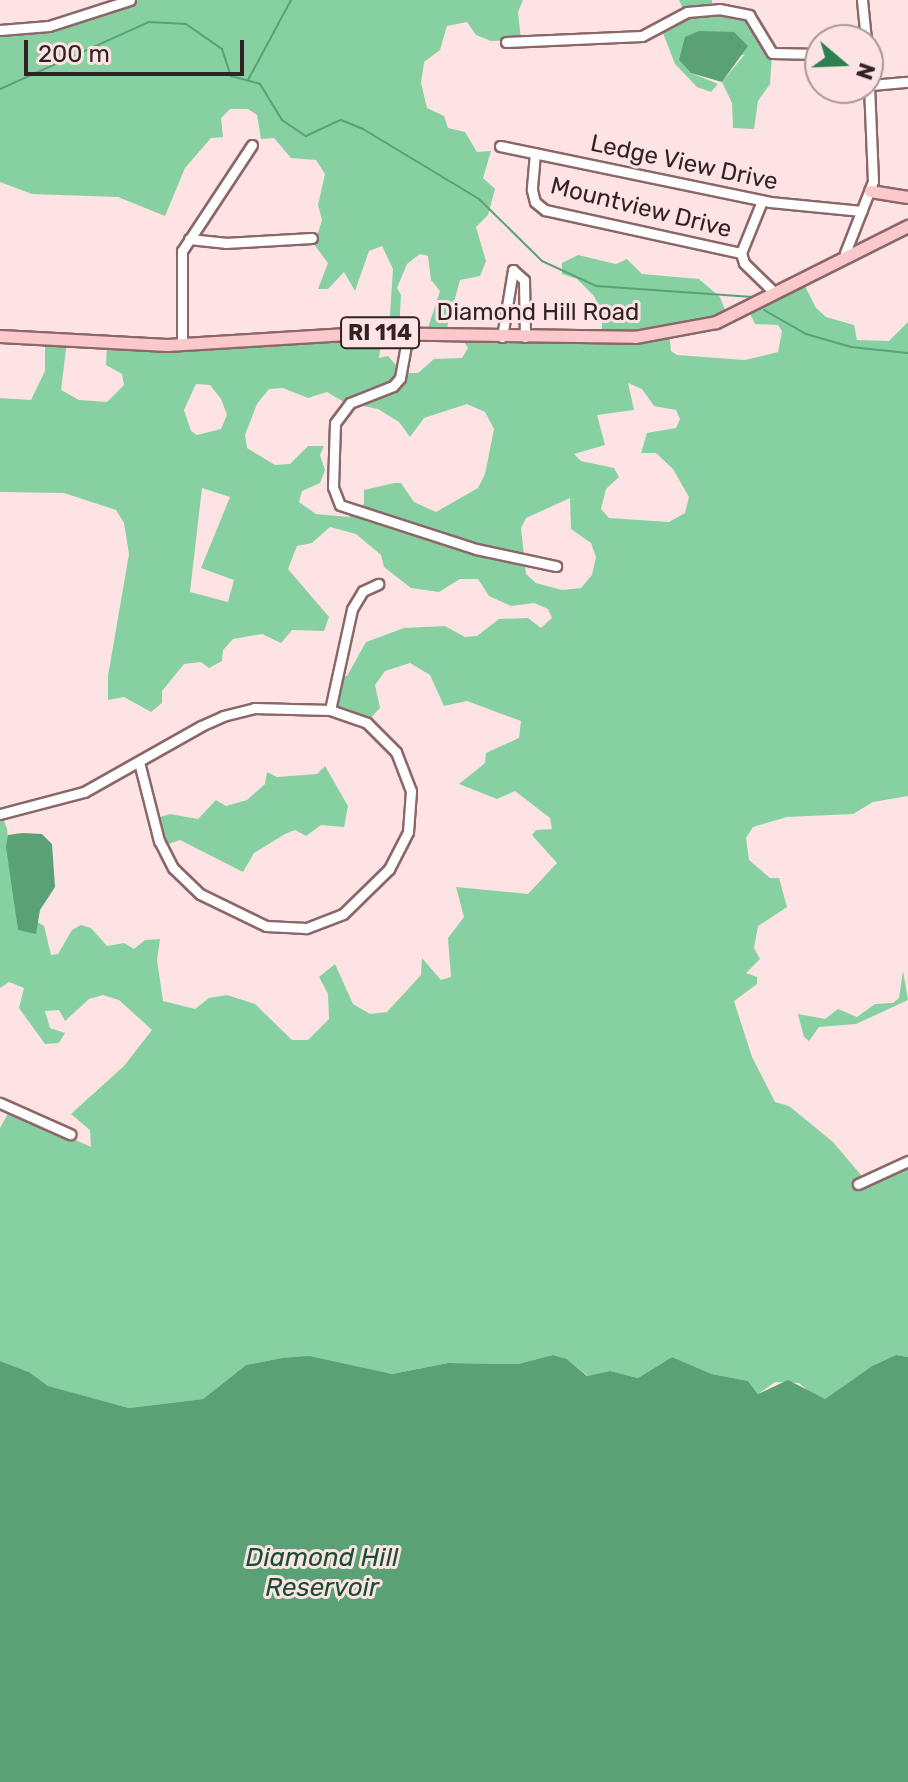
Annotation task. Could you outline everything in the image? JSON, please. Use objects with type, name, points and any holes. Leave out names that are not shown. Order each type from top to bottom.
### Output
[{"type":"main road","points":[[870,191],[908,197]]},
{"type":"main road","name":"Diamond Hill Road","points":[[0,336],[182,344],[408,334],[525,337],[663,333],[716,322],[758,303],[845,253],[908,226]]},
{"type":"street","points":[[0,30],[49,26],[130,0]]},
{"type":"street","points":[[862,0],[864,24]]},
{"type":"street","points":[[506,42],[642,36],[687,12],[719,9],[749,15],[772,53],[804,54]]},
{"type":"street","points":[[884,84],[908,82]]},
{"type":"street","points":[[845,253],[870,191],[871,104]]},
{"type":"street","points":[[182,344],[180,265],[189,239],[252,145]]},
{"type":"street","name":"Ledge View Drive","points":[[500,146],[762,201],[862,211]]},
{"type":"street","name":"Mountview Drive","points":[[535,153],[532,190],[535,202],[545,210],[741,253]]},
{"type":"street","points":[[762,201],[741,253],[744,263],[775,293]]},
{"type":"street","points":[[189,239],[225,243],[312,238]]},
{"type":"street","points":[[502,337],[513,270],[524,280],[525,337]]},
{"type":"street","points":[[408,334],[400,378],[393,386],[350,403],[335,423],[333,487],[340,505],[476,549],[556,566]]},
{"type":"street","points":[[330,710],[352,609],[363,591],[378,584]]},
{"type":"street","points":[[0,814],[74,797],[139,762],[233,713],[330,710],[367,723],[388,741],[403,764],[412,805],[404,845],[389,869],[363,898],[319,925],[266,926],[185,882],[159,841],[139,762]]},
{"type":"street","points":[[0,1103],[70,1134]]},
{"type":"street","points":[[858,1184],[908,1161]]},
{"type":"shaded area","points":[[128,0],[523,0],[518,12],[521,40],[491,41],[476,35],[467,22],[447,26],[440,50],[424,62],[421,83],[427,108],[444,116],[448,128],[465,132],[477,152],[491,151],[483,178],[495,189],[488,215],[476,227],[486,261],[480,276],[460,280],[445,335],[427,331],[440,291],[431,280],[428,256],[420,254],[407,264],[397,288],[401,295],[399,332],[389,329],[393,269],[382,246],[369,251],[355,291],[344,272],[328,289],[318,289],[328,263],[310,239],[317,236],[322,220],[318,205],[325,174],[316,160],[291,158],[274,138],[261,139],[257,115],[248,109],[230,109],[221,118],[223,137],[211,138],[185,168],[165,216],[118,197],[32,194],[0,182],[0,30],[18,33]]},
{"type":"shaded area","points":[[679,0],[712,0],[712,9],[751,16],[761,26],[772,55],[770,84],[758,101],[754,129],[733,128],[732,103],[722,82],[745,54],[691,73],[718,84],[711,92],[697,87],[675,64],[661,28],[685,13]]},
{"type":"shaded area","points":[[578,255],[616,264],[627,259],[642,274],[699,279],[720,297],[727,315],[669,333],[671,351],[677,355],[745,360],[778,352],[782,331],[778,325],[755,324],[747,307],[801,278],[816,308],[826,317],[854,325],[857,340],[889,341],[908,322],[908,796],[873,802],[853,814],[787,817],[753,827],[746,838],[749,860],[770,878],[779,878],[787,907],[758,926],[754,948],[760,959],[746,973],[757,977],[757,984],[734,1001],[752,1057],[775,1102],[789,1106],[833,1142],[866,1181],[908,1162],[908,1357],[896,1355],[872,1366],[825,1399],[815,1397],[799,1383],[775,1382],[758,1394],[748,1381],[712,1374],[672,1357],[638,1378],[610,1371],[588,1376],[567,1359],[553,1355],[518,1364],[448,1363],[392,1374],[282,1358],[246,1365],[203,1399],[129,1408],[47,1386],[29,1372],[0,1361],[0,1128],[10,1110],[91,1147],[90,1130],[71,1114],[124,1066],[152,1030],[119,1000],[103,995],[89,999],[65,1021],[59,1010],[45,1011],[50,1028],[65,1033],[59,1043],[45,1044],[19,1008],[24,988],[9,982],[0,988],[0,810],[7,829],[18,930],[36,933],[36,921],[44,926],[51,955],[58,954],[72,930],[81,925],[91,928],[107,946],[124,943],[134,949],[145,940],[160,939],[157,960],[163,1001],[195,1009],[209,998],[227,995],[255,1004],[292,1040],[308,1040],[329,1019],[328,994],[319,977],[335,964],[353,1004],[370,1014],[387,1012],[421,975],[422,958],[441,980],[451,977],[448,938],[464,917],[456,887],[528,894],[557,863],[532,835],[536,830],[552,829],[550,818],[515,791],[497,799],[459,784],[485,763],[486,753],[519,738],[521,721],[467,701],[444,706],[430,675],[410,663],[385,671],[375,685],[380,708],[366,723],[330,709],[335,678],[347,676],[366,642],[404,628],[445,626],[465,637],[477,636],[499,619],[528,618],[541,628],[552,618],[548,609],[534,603],[511,606],[489,596],[478,579],[460,579],[439,592],[411,588],[384,567],[381,555],[356,534],[330,527],[312,543],[297,546],[288,569],[329,617],[324,631],[292,630],[281,643],[262,634],[233,639],[223,650],[222,661],[209,668],[201,662],[184,664],[162,691],[162,703],[151,712],[124,697],[108,700],[108,676],[129,554],[124,523],[116,510],[64,493],[0,492],[0,398],[31,400],[45,371],[45,339],[67,341],[61,390],[79,400],[107,402],[124,385],[122,374],[106,365],[107,343],[127,343],[141,352],[148,344],[197,343],[204,350],[210,342],[382,334],[379,358],[388,356],[403,373],[418,373],[434,359],[462,358],[468,348],[460,336],[602,338],[602,313],[594,296],[577,279],[562,274],[562,263]],"holes":[[[628,383],[642,389],[654,406],[676,410],[680,419],[676,428],[647,433],[641,453],[656,453],[673,469],[689,497],[685,513],[669,522],[609,518],[601,509],[606,489],[619,477],[614,468],[581,461],[574,454],[605,445],[597,415],[634,410]],[[196,384],[210,385],[221,399],[227,415],[221,429],[197,435],[191,431],[184,410]],[[283,388],[308,398],[327,392],[344,402],[378,409],[399,422],[410,437],[424,418],[467,404],[485,412],[494,429],[485,474],[478,488],[436,512],[414,502],[401,483],[394,483],[364,490],[364,504],[349,517],[316,514],[299,502],[302,491],[320,483],[325,470],[320,455],[324,446],[308,446],[290,464],[275,465],[247,448],[245,435],[257,404],[269,389]],[[202,488],[230,497],[201,568],[234,580],[228,602],[190,592]],[[570,498],[571,529],[591,543],[596,557],[592,575],[581,588],[562,590],[536,583],[526,574],[521,528],[526,518]]]},
{"type":"shaded area","points":[[325,766],[348,806],[344,827],[321,825],[306,836],[295,830],[285,834],[254,853],[243,872],[180,840],[162,846],[154,819],[170,814],[198,819],[216,800],[226,806],[247,800],[265,784],[267,772],[277,777],[317,774]]},
{"type":"shaded area","points":[[903,971],[908,1000],[856,1024],[819,1027],[809,1041],[804,1037],[798,1014],[825,1019],[838,1009],[857,1017],[875,1004],[893,1003],[899,998]]},
{"type":"water","points":[[699,31],[734,32],[748,46],[722,82],[691,73],[679,60],[685,37]]},
{"type":"water","points":[[42,834],[52,844],[55,887],[40,910],[36,934],[18,930],[6,847],[8,835]]},
{"type":"water","name":"Diamond Hill Reservoir","points":[[553,1355],[567,1359],[587,1376],[610,1371],[638,1378],[672,1357],[712,1374],[748,1381],[758,1394],[788,1380],[825,1399],[872,1366],[896,1355],[908,1357],[908,1782],[0,1782],[0,1361],[29,1372],[48,1386],[129,1408],[203,1399],[246,1365],[282,1358],[309,1356],[392,1374],[448,1363],[518,1364]]},
{"type":"waterway","points":[[248,80],[291,0]]},
{"type":"waterway","points":[[0,89],[149,22],[186,24],[222,49],[231,76],[260,84],[282,120],[306,136],[341,120],[363,129],[479,199],[542,261],[596,286],[753,297]]},
{"type":"waterway","points":[[764,310],[806,334],[851,347],[908,353]]}]
